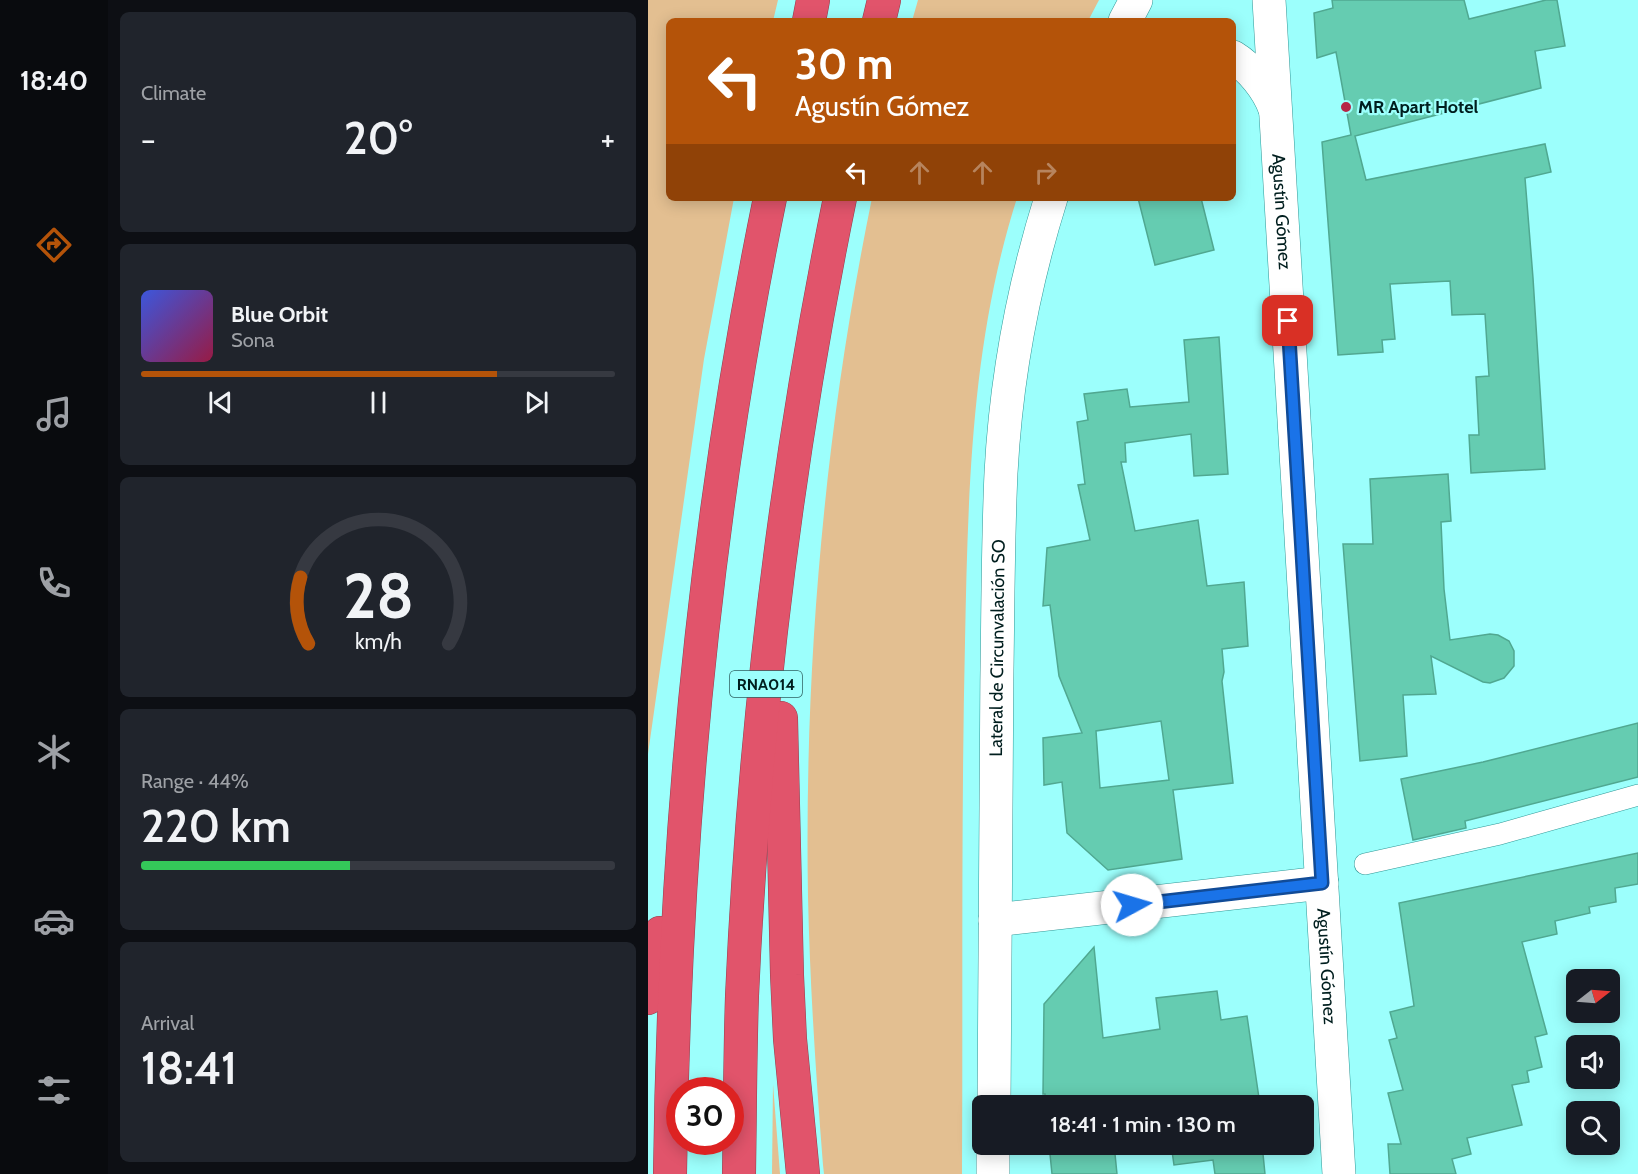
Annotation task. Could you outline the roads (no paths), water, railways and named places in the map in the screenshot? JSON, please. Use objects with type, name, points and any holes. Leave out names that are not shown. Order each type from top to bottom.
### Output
[{"type":"highway","points":[[810,18],[813,0]]},
{"type":"highway","points":[[880,18],[884,0]]},
{"type":"highway","points":[[670,1174],[675,966],[686,802],[703,623],[738,371],[769,201]]},
{"type":"highway","name":"RNA014","points":[[739,1174],[742,996],[760,735],[780,556],[809,359],[839,201]]},
{"type":"highway","points":[[780,556],[784,896],[790,1039],[802,1174]]},
{"type":"highway","points":[[648,998],[686,802]]},
{"type":"street","points":[[1127,18],[1136,0]]},
{"type":"street","name":"Agustín Gómez","points":[[1269,0],[1339,1174]]},
{"type":"street","name":"Agustín Gómez","points":[[1236,59],[1259,80],[1275,111]]},
{"type":"street","name":"Lateral de Circunvalación SO","points":[[994,1095],[996,737],[1001,471],[1007,404],[1018,328],[1050,201]]},
{"type":"street","points":[[995,920],[1322,883]]},
{"type":"street","points":[[993,1155],[993,1174]]},
{"type":"lane","points":[[1365,864],[1500,834],[1638,795]]},
{"type":"place","name":"MR Apart Hotel","points":[[1346,107]]}]
